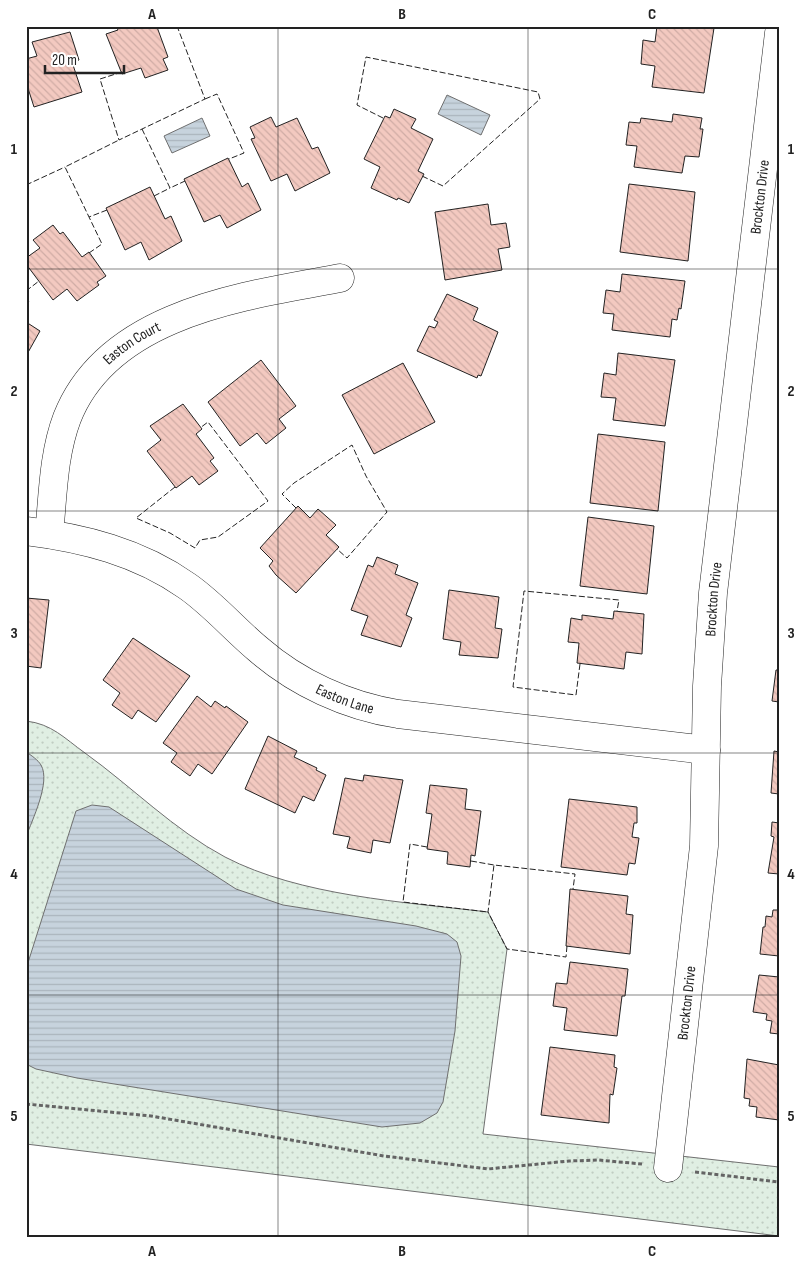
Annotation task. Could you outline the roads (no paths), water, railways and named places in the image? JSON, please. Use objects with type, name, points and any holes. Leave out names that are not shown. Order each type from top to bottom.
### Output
[{"type":"street","name":"Brockton Drive","points":[[668,1168],[701,880],[709,652],[713,593],[779,33]]},
{"type":"street","name":"Easton Court","points":[[38,533],[67,418],[89,379],[110,356],[149,331],[206,308],[272,291],[340,278]]},
{"type":"street","name":"Easton Lane","points":[[38,533],[100,545],[164,571],[200,596],[258,649],[281,667],[310,684],[355,704],[398,714],[706,750]]}]
